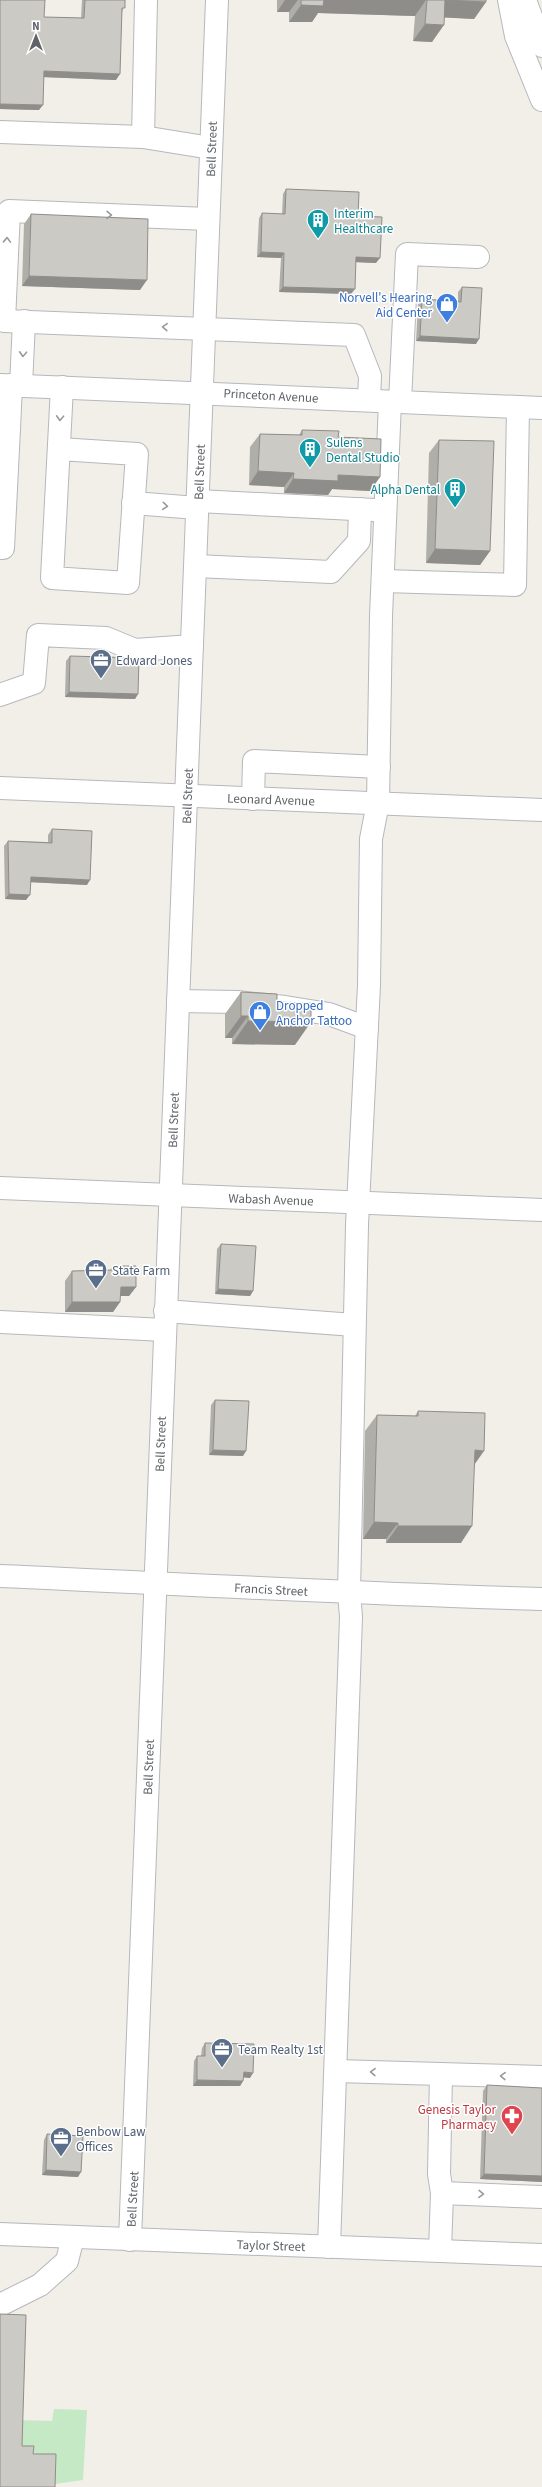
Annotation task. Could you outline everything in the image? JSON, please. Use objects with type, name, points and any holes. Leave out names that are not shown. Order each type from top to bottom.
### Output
[{"type":"street","points":[[143,137],[146,0]]},
{"type":"street","name":"Bell Street","points":[[130,2240],[154,1582],[187,796],[217,0]]},
{"type":"street","points":[[509,0],[516,36],[542,100]]},
{"type":"street","points":[[525,0],[542,46]]},
{"type":"street","points":[[0,132],[143,137],[211,148]]},
{"type":"street","points":[[208,219],[9,211],[4,320],[354,335],[370,376],[386,401]]},
{"type":"street","points":[[329,2247],[351,1617],[349,1593],[358,1202],[367,1028],[371,839],[378,803],[386,401],[407,254],[478,257]]},
{"type":"street","points":[[0,548],[3,548],[4,428],[10,385],[24,321]]},
{"type":"street","name":"Princeton Avenue","points":[[10,385],[202,392],[542,408]]},
{"type":"street","points":[[59,449],[137,454],[128,583],[52,578],[62,387]]},
{"type":"street","points":[[383,581],[515,585],[518,407]]},
{"type":"street","points":[[133,503],[385,510]]},
{"type":"street","points":[[196,566],[331,572],[359,541],[360,509]]},
{"type":"street","points":[[0,694],[34,683],[38,634],[106,638],[135,650],[192,646]]},
{"type":"street","points":[[253,799],[254,761],[379,767]]},
{"type":"street","name":"Leonard Avenue","points":[[0,788],[542,810]]},
{"type":"street","points":[[178,1001],[237,1002],[285,1007],[329,1014],[367,1028]]},
{"type":"street","name":"Wabash Avenue","points":[[0,1188],[542,1210]]},
{"type":"street","points":[[0,1322],[165,1320],[354,1325]]},
{"type":"street","name":"Francis Street","points":[[0,1576],[154,1582],[349,1593],[542,1599]]},
{"type":"street","points":[[336,2071],[542,2077]]},
{"type":"street","points":[[440,2251],[442,2192],[439,2174],[441,2074]]},
{"type":"street","points":[[442,2192],[542,2196]]},
{"type":"street","name":"Taylor Street","points":[[0,2234],[542,2255]]},
{"type":"street","points":[[0,2306],[40,2285],[67,2261],[73,2237]]},
{"type":"green space","points":[[54,2409],[87,2410],[83,2480],[48,2485],[15,2457],[16,2420],[52,2421]]},
{"type":"building","points":[[0,0],[45,0],[44,17],[84,18],[85,0],[125,0],[125,8],[122,8],[120,74],[44,71],[43,105],[0,104]]},
{"type":"building","points":[[301,0],[324,0],[323,6],[301,5]]},
{"type":"building","points":[[427,0],[445,0],[444,25],[425,24]]},
{"type":"building","points":[[445,0],[486,0],[486,2]]},
{"type":"building","name":"Interim Healthcare","points":[[286,189],[359,192],[358,216],[382,217],[380,258],[356,257],[355,289],[283,287],[284,253],[261,252],[262,213],[285,214]]},
{"type":"building","points":[[31,214],[148,219],[147,280],[29,276]]},
{"type":"building","name":"Norvell's Hearing Aid Center","points":[[462,287],[482,288],[479,339],[420,336],[422,299],[461,302]]},
{"type":"building","points":[[302,430],[339,431],[338,437],[381,439],[380,477],[338,475],[338,481],[293,479],[294,473],[258,471],[260,434],[302,435]]},
{"type":"building","name":"Alpha Dental","points":[[439,440],[494,441],[490,551],[435,549]]},
{"type":"building","name":"Edward Jones","points":[[70,656],[139,658],[138,694],[69,692]]},
{"type":"building","points":[[52,829],[92,831],[90,880],[31,877],[30,895],[9,894],[8,841],[52,843]]},
{"type":"building","points":[[241,992],[277,994],[277,1002],[311,1003],[311,1022],[248,1021],[248,1016],[241,1016]]},
{"type":"building","points":[[221,1244],[256,1246],[253,1291],[218,1289]]},
{"type":"building","name":"State Farm","points":[[113,1266],[136,1266],[136,1287],[121,1287],[120,1302],[72,1302],[72,1271],[113,1270]]},
{"type":"building","points":[[215,1400],[249,1401],[246,1451],[213,1450]]},
{"type":"building","points":[[418,1411],[485,1413],[484,1451],[475,1450],[472,1526],[398,1526],[398,1523],[374,1522],[377,1415],[418,1416]]},
{"type":"building","name":"Team Realty 1st","points":[[205,2043],[254,2044],[253,2073],[244,2072],[243,2081],[197,2080],[197,2056],[205,2056]]},
{"type":"building","name":"Genesis Taylor Pharmacy","points":[[487,2085],[542,2088],[542,2176],[484,2174]]},
{"type":"building","name":"Benbow Law Offices","points":[[47,2134],[83,2136],[81,2172],[46,2170]]},
{"type":"building","points":[[0,2314],[26,2315],[22,2446],[34,2446],[33,2454],[56,2454],[55,2487],[0,2487]]},
{"type":"place","name":"Interim Healthcare","points":[[318,240]]},
{"type":"place","name":"Norvell's Hearing Aid Center","points":[[447,324]]},
{"type":"place","name":"Sulens Dental Studio","points":[[310,468]]},
{"type":"place","name":"Alpha Dental","points":[[455,508]]},
{"type":"place","name":"Edward Jones","points":[[101,680]]},
{"type":"place","name":"Dropped Anchor Tattoo","points":[[260,1032]]},
{"type":"place","name":"State Farm","points":[[96,1290]]},
{"type":"place","name":"Team Realty 1st","points":[[222,2068]]},
{"type":"place","name":"Genesis Taylor Pharmacy","points":[[512,2136]]},
{"type":"place","name":"Benbow Law Offices","points":[[61,2158]]}]
